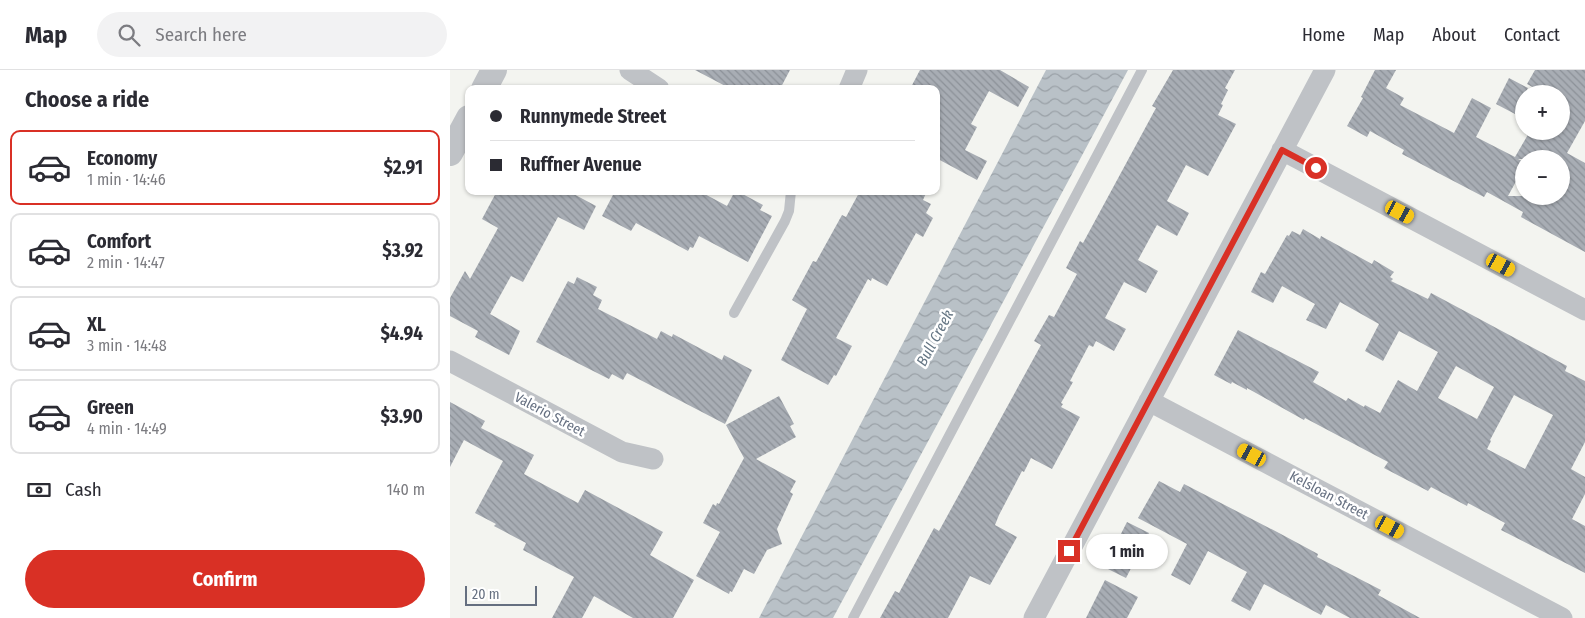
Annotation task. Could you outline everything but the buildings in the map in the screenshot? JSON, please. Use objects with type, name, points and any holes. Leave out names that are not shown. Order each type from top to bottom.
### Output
[{"type":"street","points":[[486,85],[494,70]]},
{"type":"street","points":[[630,70],[654,85]]},
{"type":"street","points":[[851,85],[857,70]]},
{"type":"street","points":[[1034,618],[1325,70]]},
{"type":"street","points":[[450,153],[465,125]]},
{"type":"street","points":[[1282,150],[1585,310]]},
{"type":"street","name":"Valerio Street","points":[[450,360],[622,452],[653,459]]},
{"type":"street","name":"Kelsloan Street","points":[[1149,401],[1562,618]]},
{"type":"lane","points":[[853,618],[1142,70]]},
{"type":"lane","points":[[734,313],[785,221],[789,210],[791,195]]},
{"type":"water","name":"Bull Creek","points":[[1046,70],[1128,70],[833,618],[759,618]]},
{"type":"route","points":[[1069,551],[1282,150],[1316,168]]}]
